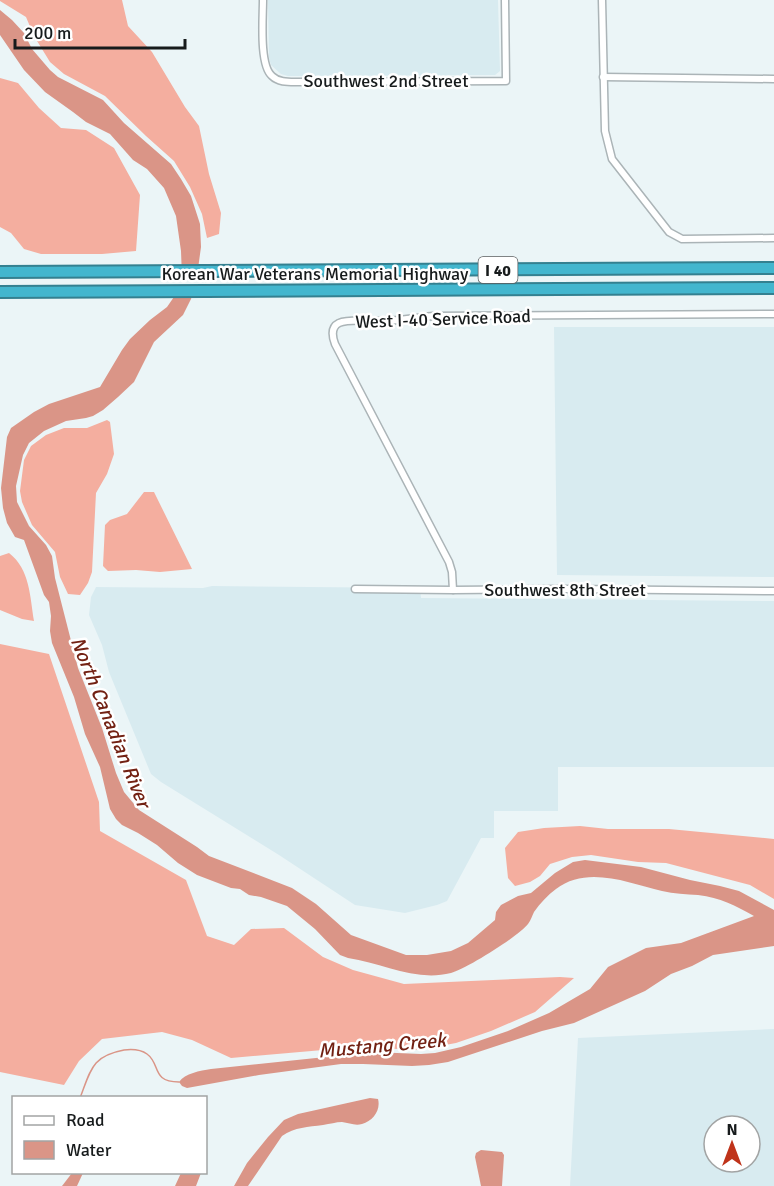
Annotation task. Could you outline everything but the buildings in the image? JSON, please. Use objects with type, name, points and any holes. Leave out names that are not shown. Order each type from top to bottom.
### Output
[{"type":"highway","name":"Korean War Veterans Memorial Highway","points":[[3,272],[774,268]]},
{"type":"highway","name":"Korean War Veterans Memorial Highway","points":[[3,292],[774,288]]},
{"type":"street","name":"Southwest 2nd Street","points":[[263,0],[265,65],[274,78],[280,81],[295,82],[506,81],[505,0]]},
{"type":"street","points":[[602,0],[604,131],[612,159],[669,232],[682,239],[774,238]]},
{"type":"street","points":[[603,77],[774,79]]},
{"type":"street","name":"West I-40 Service Road","points":[[453,590],[449,562],[335,344],[334,327],[345,321],[378,321],[433,316],[774,314]]},
{"type":"street","name":"Southwest 8th Street","points":[[356,589],[774,591]]},
{"type":"shaded area","points":[[0,0],[122,0],[128,26],[152,52],[199,126],[209,174],[221,213],[219,234],[207,238],[202,214],[190,187],[174,161],[105,96],[64,74],[50,62],[34,36],[26,17]]},
{"type":"shaded area","points":[[268,0],[498,0],[500,71],[495,75],[288,76],[281,74],[271,65],[269,58]]},
{"type":"shaded area","points":[[0,78],[18,83],[39,108],[61,128],[86,130],[114,148],[140,195],[136,251],[102,254],[41,254],[24,249],[11,233],[0,227]]},
{"type":"shaded area","points":[[554,327],[774,327],[774,577],[557,575]]},
{"type":"shaded area","points":[[107,420],[110,422],[114,454],[107,474],[96,493],[92,572],[80,595],[68,594],[60,577],[55,552],[32,525],[22,502],[20,491],[24,460],[31,446],[46,435],[64,428],[87,428]]},
{"type":"shaded area","points":[[144,492],[154,492],[192,569],[160,572],[108,571],[103,566],[105,525],[110,520],[127,514]]},
{"type":"shaded area","points":[[9,553],[25,575],[34,621],[0,610],[0,556]]},
{"type":"shaded area","points":[[212,586],[420,588],[421,598],[774,601],[774,767],[558,767],[558,811],[494,811],[494,838],[481,838],[447,901],[405,913],[355,905],[151,774],[109,672],[102,645],[89,615],[91,597],[96,587],[203,588]]},
{"type":"shaded area","points":[[0,644],[49,654],[99,802],[100,831],[186,880],[207,936],[234,945],[251,929],[284,928],[323,957],[353,970],[404,984],[574,978],[535,1012],[456,1043],[418,1050],[377,1048],[323,1050],[231,1058],[192,1040],[162,1032],[102,1039],[79,1061],[64,1085],[0,1072]]},
{"type":"shaded area","points":[[580,826],[608,829],[669,829],[774,839],[774,899],[750,885],[666,863],[638,862],[591,855],[572,857],[550,864],[540,876],[530,882],[515,886],[508,878],[505,848],[518,832]]},
{"type":"shaded area","points":[[774,1029],[774,1186],[570,1186],[578,1038]]},
{"type":"water","points":[[0,10],[24,33],[32,49],[50,70],[58,77],[103,100],[124,123],[171,164],[191,196],[200,224],[201,247],[197,276],[191,299],[183,315],[154,342],[134,382],[103,410],[93,416],[66,421],[44,431],[29,443],[23,455],[16,486],[17,502],[29,526],[46,545],[52,556],[55,578],[78,668],[124,792],[139,810],[209,856],[292,888],[316,904],[351,935],[406,955],[427,955],[451,951],[468,943],[495,920],[496,912],[501,905],[518,896],[531,893],[555,873],[573,862],[585,860],[641,867],[739,891],[774,910],[774,946],[713,955],[671,974],[645,991],[574,1023],[542,1031],[448,1062],[412,1066],[341,1064],[187,1088],[182,1086],[179,1082],[185,1076],[211,1069],[373,1052],[435,1053],[461,1047],[508,1031],[549,1013],[590,989],[608,967],[646,948],[681,943],[754,916],[727,902],[706,896],[666,892],[608,878],[581,878],[568,882],[553,891],[539,905],[523,929],[480,959],[451,973],[412,974],[340,955],[315,929],[287,906],[249,895],[240,889],[231,888],[197,875],[157,845],[122,825],[116,819],[110,809],[100,767],[85,734],[74,697],[52,643],[49,602],[44,595],[24,540],[15,537],[7,523],[1,488],[7,437],[11,428],[49,404],[100,387],[130,339],[167,307],[176,294],[182,277],[176,216],[164,188],[147,169],[133,160],[110,134],[86,122],[45,92],[24,70],[0,35]]},
{"type":"water","points":[[370,1098],[378,1099],[379,1103],[377,1111],[366,1123],[354,1125],[340,1122],[297,1129],[287,1133],[282,1136],[248,1186],[234,1186],[247,1163],[284,1120],[298,1114]]},
{"type":"water","points":[[481,1150],[502,1152],[504,1155],[502,1186],[481,1186],[475,1157],[476,1153]]},
{"type":"water","points":[[71,1174],[83,1174],[77,1186],[62,1186]]},
{"type":"water","points":[[180,1174],[201,1174],[196,1186],[175,1186]]},
{"type":"pier","points":[[179,265],[202,265],[195,297],[171,298],[178,284]]},
{"type":"waterway","name":"Mustang Creek","points":[[81,1096],[94,1065],[105,1056],[124,1050],[144,1052],[151,1058],[160,1076],[179,1082]]},
{"type":"water label","name":"North Canadian River","points":[[111,722]]}]
